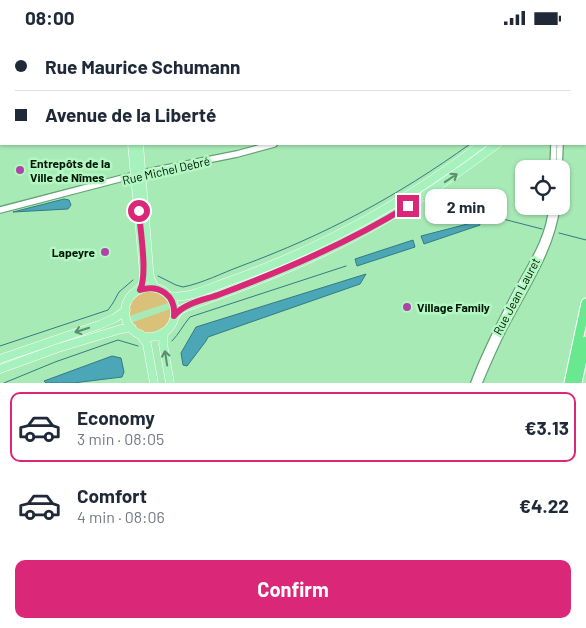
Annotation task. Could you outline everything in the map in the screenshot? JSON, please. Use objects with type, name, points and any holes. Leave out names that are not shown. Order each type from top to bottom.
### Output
[{"type":"highway","points":[[569,383],[586,303]]},
{"type":"highway","points":[[577,383],[586,341]]},
{"type":"main road","points":[[132,145],[139,174],[150,278],[155,288]]},
{"type":"main road","points":[[139,145],[144,273],[143,284],[140,290]]},
{"type":"main road","points":[[169,296],[189,295],[238,278],[322,242],[394,203],[481,145]]},
{"type":"main road","points":[[174,316],[186,307],[279,272],[359,234],[440,186],[496,145]]},
{"type":"main road","points":[[140,335],[154,336],[164,333],[172,324],[174,306],[164,291],[147,287],[140,290],[128,300],[126,310],[127,319],[132,328],[147,345],[154,383]]},
{"type":"main road","points":[[0,359],[98,325],[126,310]]},
{"type":"main road","points":[[0,369],[58,348],[121,329],[132,328]]},
{"type":"main road","points":[[164,333],[163,343],[170,383]]},
{"type":"street","name":"Rue Michel Debré","points":[[0,210],[139,174],[237,154],[270,145]]},
{"type":"street","points":[[553,160],[554,145]]},
{"type":"street","points":[[560,145],[560,160]]},
{"type":"street","name":"Rue Jean Lauret","points":[[474,383],[494,338],[541,247],[551,215]]},
{"type":"street","name":"Rue Jean Lauret","points":[[479,383],[503,329],[549,242],[555,215]]},
{"type":"shaded area","points":[[146,292],[159,294],[168,303],[129,316],[129,308],[132,301]]},
{"type":"shaded area","points":[[170,309],[169,321],[161,331],[160,329],[152,332],[152,334],[140,332],[131,323]]},
{"type":"water","points":[[64,199],[69,200],[71,205],[68,209],[13,212]]},
{"type":"water","points":[[479,221],[480,225],[424,244],[421,236]]},
{"type":"water","points":[[413,240],[415,247],[357,266],[355,259]]},
{"type":"water","points":[[366,274],[360,284],[208,337],[187,366],[183,365],[181,353],[196,327]]},
{"type":"water","points":[[112,356],[121,358],[124,372],[122,377],[73,383],[46,383],[44,381]]},
{"type":"waterway","points":[[158,276],[183,287],[272,254],[360,213],[416,181],[469,145]]},
{"type":"waterway","points":[[479,223],[503,219],[542,229]]},
{"type":"waterway","points":[[559,233],[586,240]]},
{"type":"waterway","points":[[172,341],[190,317],[346,266]]},
{"type":"waterway","points":[[0,346],[108,310],[119,292],[133,280]]},
{"type":"waterway","points":[[4,383],[55,362],[118,340],[138,346]]},
{"type":"place","name":"Entrepôts de la Ville de Nîmes","points":[[20,170]]},
{"type":"place","name":"Lapeyre","points":[[105,252]]},
{"type":"place","name":"Village Family","points":[[407,307]]},
{"type":"route","points":[[139,211],[144,273],[143,284],[140,290],[153,287],[166,293],[173,303],[175,309],[174,316],[186,307],[279,272],[310,258],[359,234],[408,206]]}]
